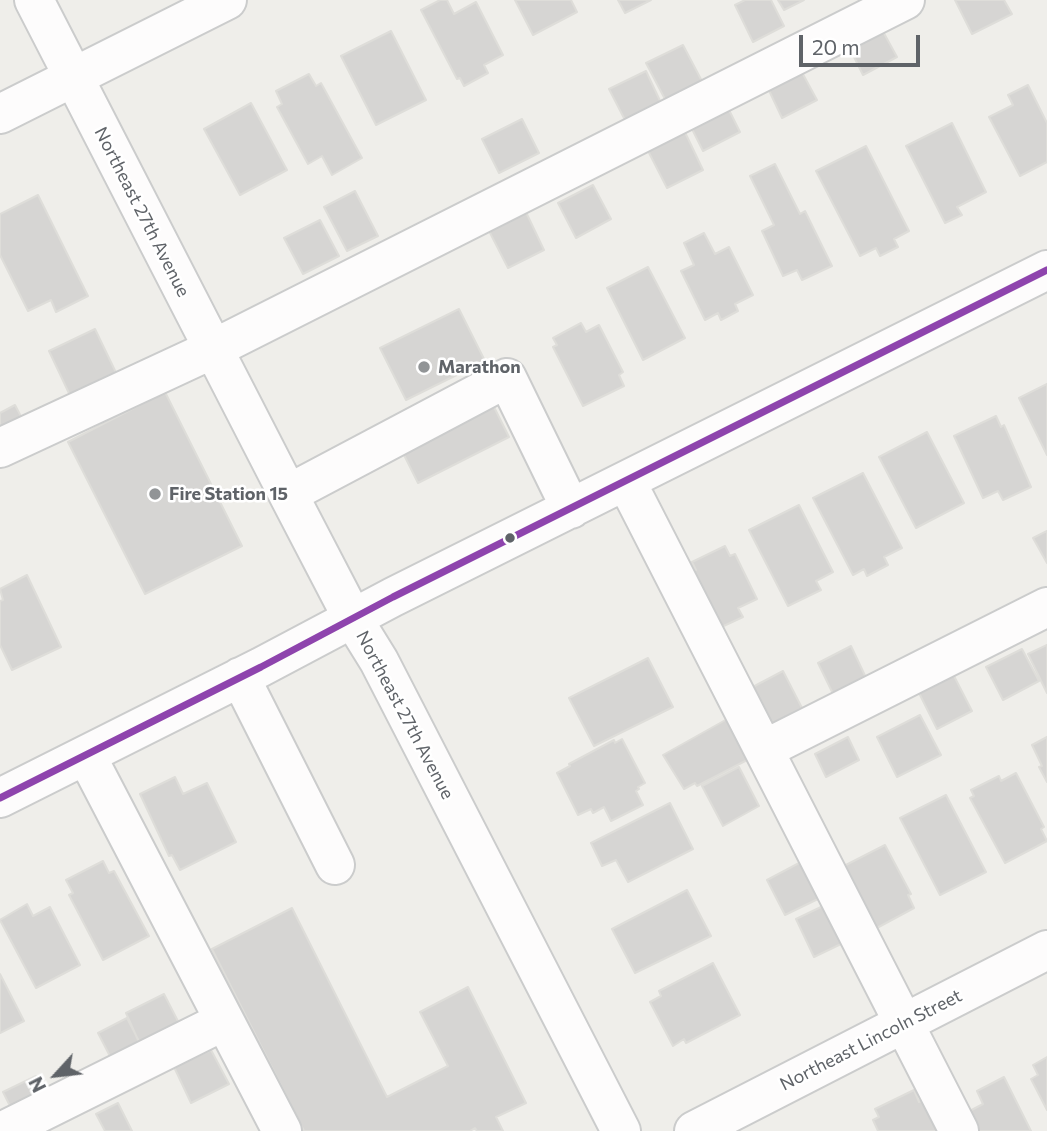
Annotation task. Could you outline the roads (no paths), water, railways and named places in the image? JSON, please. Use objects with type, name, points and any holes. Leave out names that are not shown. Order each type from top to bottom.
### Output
[{"type":"street","name":"Northeast 27th Avenue","points":[[34,0],[288,495],[353,619],[379,662],[621,1131]]},
{"type":"street","points":[[0,114],[227,0]]},
{"type":"street","points":[[0,448],[213,349],[905,0]]},
{"type":"street","points":[[0,798],[1047,270]]},
{"type":"street","points":[[288,495],[507,378],[571,509]]},
{"type":"street","points":[[626,481],[959,1131]]},
{"type":"street","points":[[765,749],[1047,607]]},
{"type":"street","points":[[240,677],[335,865]]},
{"type":"street","points":[[86,755],[282,1131]]},
{"type":"street","name":"Northeast Lincoln Street","points":[[694,1131],[1047,950]]},
{"type":"street","points":[[3,1131],[224,1021]]},
{"type":"place","name":"Marathon","points":[[424,367]]},
{"type":"place","name":"Fire Station 15","points":[[155,494]]}]
